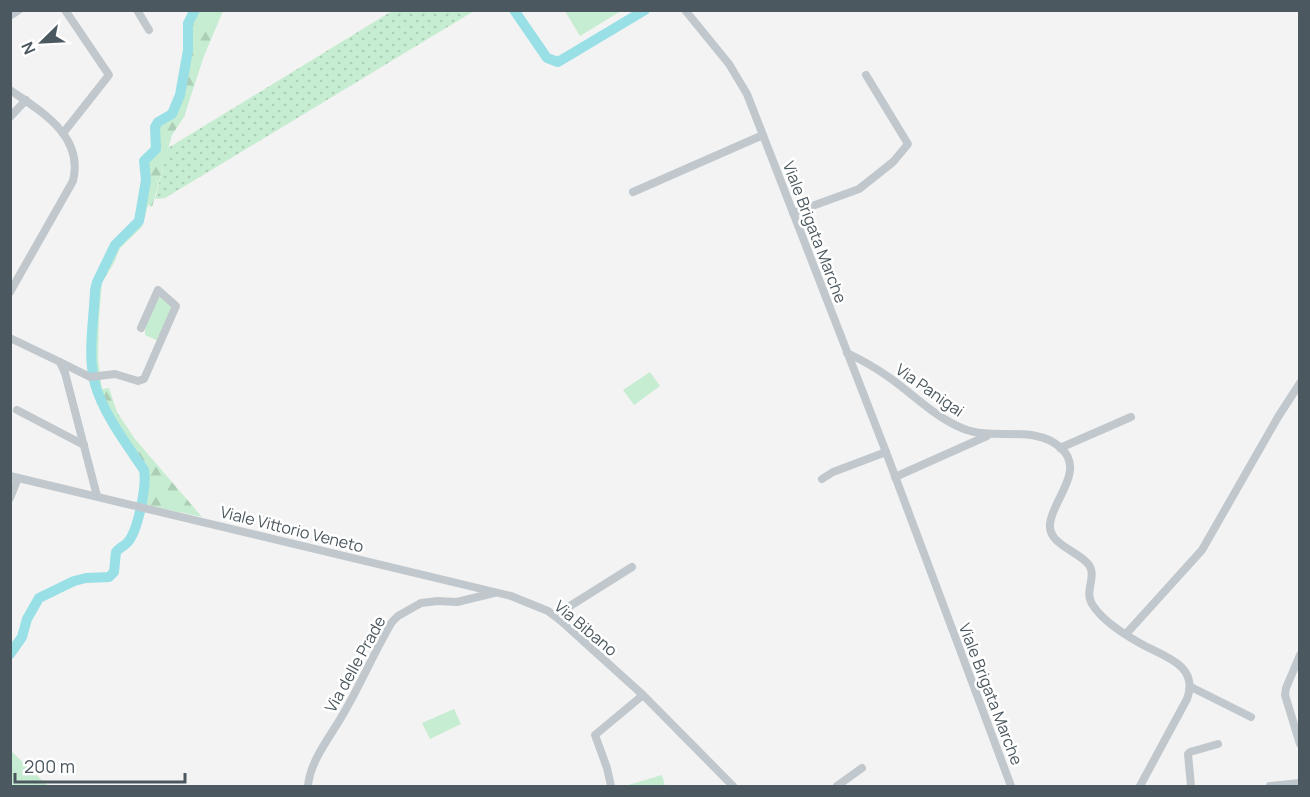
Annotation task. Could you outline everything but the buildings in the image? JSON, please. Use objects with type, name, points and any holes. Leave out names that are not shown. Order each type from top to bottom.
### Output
[{"type":"street","points":[[64,132],[109,75],[65,10]]},
{"type":"street","points":[[137,10],[149,30]]},
{"type":"street","name":"Viale Brigata Marche","points":[[684,10],[738,76],[747,94],[886,452],[1011,786]]},
{"type":"street","points":[[793,213],[859,189],[893,162],[908,144],[866,75]]},
{"type":"street","points":[[10,90],[26,100],[64,132],[74,153],[76,167],[74,181],[10,292]]},
{"type":"street","points":[[10,117],[26,100]]},
{"type":"street","points":[[633,192],[763,135]]},
{"type":"street","points":[[10,338],[90,377],[116,374],[138,381],[144,379],[176,306],[158,290],[141,328]]},
{"type":"street","name":"Via Panigai","points":[[847,353],[883,373],[952,424],[983,434],[1030,435],[1060,448]]},
{"type":"street","points":[[60,362],[97,496]]},
{"type":"street","points":[[1126,633],[1202,550],[1299,383]]},
{"type":"street","points":[[17,410],[84,445]]},
{"type":"street","points":[[1131,417],[1060,448],[1069,462],[1068,481],[1050,521],[1051,531],[1060,543],[1089,565],[1092,574],[1089,591],[1091,603],[1108,620],[1126,633],[1177,662],[1185,672],[1191,687],[1187,699],[1140,786]]},
{"type":"street","points":[[895,477],[987,436]]},
{"type":"street","points":[[822,479],[833,472],[886,452]]},
{"type":"street","points":[[10,498],[14,477]]},
{"type":"street","name":"Viale Vittorio Veneto","points":[[14,477],[435,577]]},
{"type":"street","points":[[560,620],[570,606],[632,567]]},
{"type":"street","name":"Via Bibano","points":[[435,577],[495,592],[548,611],[643,695],[733,786]]},
{"type":"street","name":"Via delle Prade","points":[[308,786],[312,767],[343,715],[392,622],[421,603],[457,602],[495,592]]},
{"type":"street","points":[[1299,655],[1285,695],[1299,744]]},
{"type":"street","points":[[1191,687],[1251,717]]},
{"type":"street","points":[[611,786],[595,735],[643,695]]},
{"type":"street","points":[[1191,786],[1188,754],[1195,749],[1218,744]]},
{"type":"street","points":[[837,786],[862,768]]},
{"type":"street","points":[[1270,786],[1299,783]]},
{"type":"green space","points":[[188,11],[223,11],[204,56],[184,117],[172,135],[152,207],[148,205],[142,227],[120,248],[102,282],[98,358],[102,389],[109,388],[117,412],[135,439],[202,517],[138,503],[142,482],[140,471],[98,402],[91,384],[88,359],[89,318],[94,279],[111,243],[135,220],[143,182],[140,160],[152,148],[152,124],[158,117],[169,112],[175,96],[182,64]]},
{"type":"green space","points":[[392,11],[474,11],[165,198],[155,199],[168,148]]},
{"type":"green space","points":[[565,11],[621,11],[580,36]]},
{"type":"green space","points":[[162,297],[173,306],[158,341],[145,335],[145,324],[158,298]]},
{"type":"green space","points":[[650,372],[660,386],[634,405],[623,390]]},
{"type":"green space","points":[[454,709],[461,724],[430,739],[422,723]]},
{"type":"green space","points":[[11,751],[48,786],[11,786]]},
{"type":"green space","points":[[662,775],[665,786],[625,786]]},
{"type":"waterway","points":[[10,654],[22,637],[27,619],[39,598],[74,581],[109,577],[114,572],[116,552],[127,543],[138,519],[144,486],[144,470],[110,417],[95,384],[91,361],[95,290],[115,245],[139,221],[146,180],[144,161],[156,149],[155,127],[158,122],[172,114],[180,95],[188,50],[188,23],[195,10]]},
{"type":"waterway","points":[[514,10],[547,58],[558,62],[645,10]]}]
